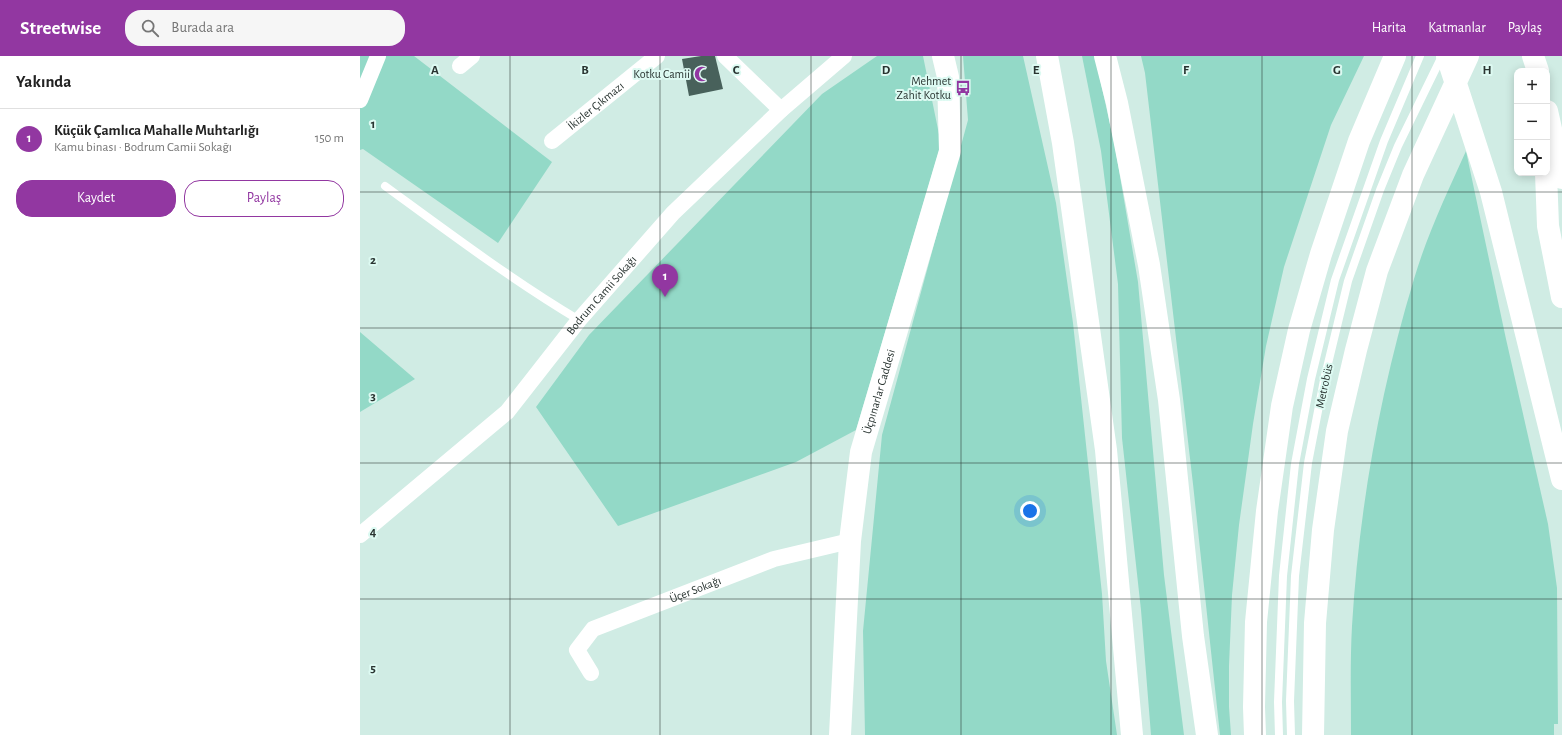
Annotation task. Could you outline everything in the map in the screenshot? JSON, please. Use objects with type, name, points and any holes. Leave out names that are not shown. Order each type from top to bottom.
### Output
[{"type":"main road","name":"Üçpınarlar Caddesi","points":[[840,735],[850,541],[861,452],[950,151],[948,77],[943,56]]},
{"type":"main road","points":[[1048,56],[1064,151],[1106,450],[1132,735]]},
{"type":"main road","points":[[1105,56],[1117,103],[1149,265],[1167,384],[1193,636],[1207,735]]},
{"type":"main road","points":[[1256,735],[1254,707],[1256,622],[1267,511],[1282,406],[1299,330],[1321,254],[1359,141],[1395,56]]},
{"type":"main road","points":[[1448,56],[1491,192],[1562,479]]},
{"type":"main road","points":[[1313,735],[1316,623],[1323,530],[1337,431],[1354,358],[1377,271],[1408,190],[1454,84],[1468,56]]},
{"type":"main road","points":[[1533,56],[1537,68]]},
{"type":"main road","points":[[1547,68],[1548,56]]},
{"type":"main road","points":[[1548,104],[1562,147]]},
{"type":"main road","points":[[1550,124],[1562,178]]},
{"type":"main road","points":[[1546,176],[1548,226],[1562,298]]},
{"type":"street","points":[[360,100],[378,56]]},
{"type":"street","name":"İkizler Çıkmazı","points":[[552,141],[657,56]]},
{"type":"street","points":[[725,56],[781,110]]},
{"type":"street","name":"Bodrum Camii Sokağı","points":[[360,535],[507,412],[579,320],[673,213],[781,110],[844,56]]},
{"type":"street","name":"Üçer Sokağı","points":[[591,673],[577,650],[593,629],[774,558],[850,541]]},
{"type":"lane","name":"Metrobüs","points":[[1279,735],[1278,702],[1283,576],[1295,464],[1311,379],[1335,280],[1382,148],[1420,56]]},
{"type":"lane","name":"Metrobüs","points":[[1291,735],[1290,701],[1295,576],[1308,463],[1324,380],[1348,281],[1380,190],[1398,146],[1442,56]]},
{"type":"lane","points":[[385,186],[458,239],[579,320]]},
{"type":"green space","points":[[360,56],[414,56],[552,162],[498,243],[363,149],[360,150]]},
{"type":"green space","points":[[877,56],[923,56],[941,144],[856,430],[796,462],[618,526],[536,407],[589,335],[822,94]]},
{"type":"green space","points":[[963,56],[1023,56],[1056,203],[1073,323],[1102,594],[1106,661],[1117,735],[865,735],[863,631],[882,435],[968,120]]},
{"type":"green space","points":[[1082,56],[1095,56],[1115,147],[1138,282],[1164,575],[1184,735],[1151,735],[1141,610],[1122,438],[1118,284],[1101,151]]},
{"type":"green space","points":[[1141,56],[1364,56],[1331,125],[1284,267],[1266,346],[1253,424],[1239,525],[1232,595],[1229,666],[1231,735],[1220,735],[1193,484],[1145,73]]},
{"type":"green space","points":[[1466,151],[1506,339],[1548,524],[1557,588],[1558,724],[1554,724],[1554,735],[1351,735],[1351,653],[1355,582],[1366,494],[1381,407],[1402,321],[1419,263],[1438,214]]},
{"type":"green space","points":[[360,332],[415,379],[360,412]]},
{"type":"building","name":"Kotku Camii","points":[[701,56],[715,56],[723,89],[689,96],[682,59]]},
{"type":"place","name":"Kotku Camii","points":[[702,74]]},
{"type":"place","name":"Mehmet Zahit Kotku","points":[[963,88]]},
{"type":"place","name":"Küçük Çamlıca Mahalle Muhtarlığı","points":[[665,297]]}]
